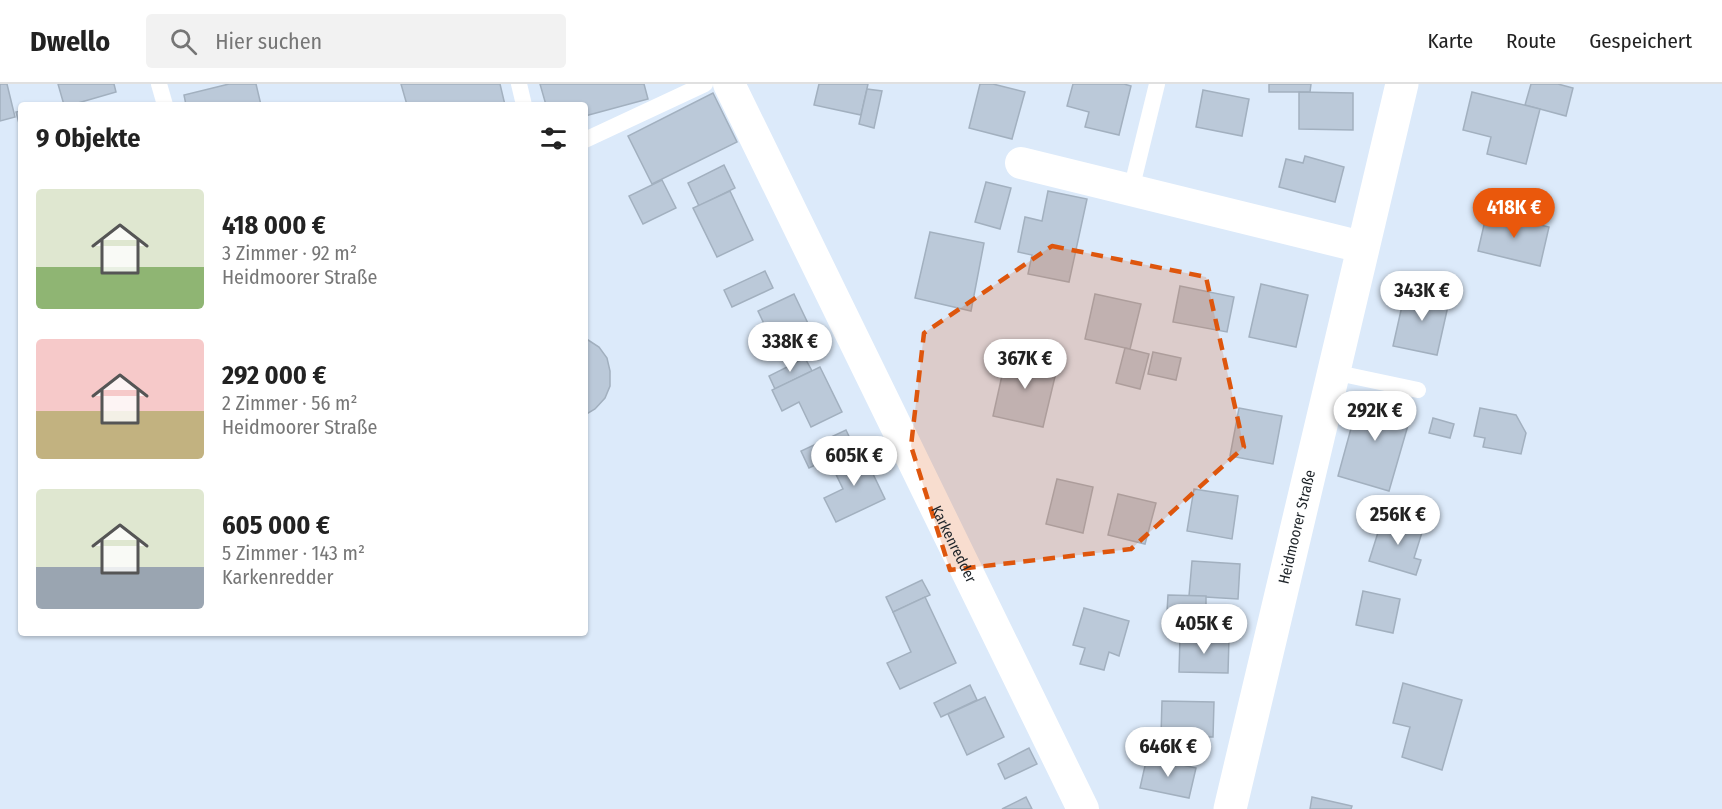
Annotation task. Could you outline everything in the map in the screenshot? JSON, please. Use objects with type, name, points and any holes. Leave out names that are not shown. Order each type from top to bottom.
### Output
[{"type":"street","name":"Karkenredder","points":[[729,84],[1083,809]]},
{"type":"street","name":"Heidmoorer Straße","points":[[1230,809],[1402,84]]},
{"type":"street","points":[[1021,163],[1362,247]]},
{"type":"lane","points":[[159,84],[164,102]]},
{"type":"lane","points":[[519,84],[523,102]]},
{"type":"lane","points":[[588,139],[705,84]]},
{"type":"lane","points":[[1131,190],[1157,84]]},
{"type":"lane","points":[[1333,372],[1418,390]]},
{"type":"highlighted area","points":[[1052,246],[1206,277],[1244,447],[1131,549],[950,570],[911,446],[924,333]]},
{"type":"building","points":[[0,84],[7,84],[15,117],[0,121]]},
{"type":"building","points":[[58,84],[114,84],[116,92],[81,102],[63,102]]},
{"type":"building","points":[[229,84],[256,84],[260,102],[185,102],[184,95]]},
{"type":"building","points":[[401,84],[500,84],[504,102],[406,102]]},
{"type":"building","points":[[540,84],[644,84],[648,99],[588,115],[588,102],[545,102]]},
{"type":"building","points":[[819,84],[868,84],[861,115],[814,105]]},
{"type":"building","points":[[980,84],[993,84],[1025,92],[1012,139],[969,128]]},
{"type":"building","points":[[1073,84],[1131,86],[1119,135],[1085,127],[1089,112],[1067,106]]},
{"type":"building","points":[[1269,84],[1311,84],[1310,92],[1269,92]]},
{"type":"building","points":[[1531,84],[1558,84],[1573,88],[1566,116],[1525,105]]},
{"type":"building","points":[[867,89],[882,91],[874,128],[859,124]]},
{"type":"building","points":[[1203,90],[1249,99],[1242,136],[1196,127]]},
{"type":"building","points":[[1299,92],[1353,93],[1353,130],[1299,129]]},
{"type":"building","points":[[1472,92],[1540,109],[1526,164],[1487,154],[1491,137],[1463,130]]},
{"type":"building","points":[[713,93],[737,142],[652,184],[628,136]]},
{"type":"building","points":[[1305,156],[1344,167],[1335,202],[1279,187],[1286,159],[1303,163]]},
{"type":"building","points":[[724,165],[735,188],[699,206],[688,183]]},
{"type":"building","points":[[662,180],[676,208],[643,224],[629,196]]},
{"type":"building","points":[[986,182],[1011,188],[1000,229],[975,222]]},
{"type":"building","points":[[730,191],[753,240],[717,257],[693,208]]},
{"type":"building","points":[[1048,191],[1087,199],[1069,282],[1028,274],[1032,255],[1018,252],[1025,217],[1042,221]]},
{"type":"building","points":[[1487,212],[1549,227],[1540,266],[1478,251]]},
{"type":"building","points":[[930,232],[984,243],[971,311],[915,298]]},
{"type":"building","points":[[765,271],[773,288],[732,307],[724,290]]},
{"type":"building","points":[[1261,284],[1308,295],[1296,347],[1249,337]]},
{"type":"building","points":[[1180,286],[1234,297],[1227,332],[1173,322]]},
{"type":"building","points":[[1406,288],[1450,297],[1437,355],[1393,346]]},
{"type":"building","points":[[794,294],[813,334],[777,351],[758,311]]},
{"type":"building","points":[[1095,294],[1141,304],[1130,349],[1085,339]]},
{"type":"building","points":[[588,340],[599,347],[607,358],[610,371],[610,386],[605,398],[588,413]]},
{"type":"building","points":[[1125,348],[1149,354],[1140,389],[1116,383]]},
{"type":"building","points":[[1153,352],[1181,358],[1176,380],[1148,374]]},
{"type":"building","points":[[1007,353],[1058,364],[1043,427],[993,416]]},
{"type":"building","points":[[805,358],[812,371],[775,389],[769,376]]},
{"type":"building","points":[[820,367],[842,412],[811,427],[799,402],[782,411],[772,390]]},
{"type":"building","points":[[1361,392],[1413,408],[1389,491],[1338,476]]},
{"type":"building","points":[[1239,408],[1282,416],[1273,464],[1230,456]]},
{"type":"building","points":[[1480,408],[1516,415],[1526,433],[1521,454],[1483,447],[1485,438],[1474,436]]},
{"type":"building","points":[[1433,418],[1454,424],[1450,438],[1429,433]]},
{"type":"building","points":[[846,430],[854,447],[809,468],[801,451]]},
{"type":"building","points":[[861,449],[885,499],[836,522],[824,498],[843,489],[831,464]]},
{"type":"building","points":[[1057,479],[1093,487],[1083,533],[1046,524]]},
{"type":"building","points":[[1194,489],[1238,496],[1232,539],[1187,531]]},
{"type":"building","points":[[1118,494],[1156,503],[1145,544],[1108,535]]},
{"type":"building","points":[[1392,516],[1424,526],[1414,558],[1421,560],[1416,575],[1369,561],[1381,523],[1389,525]]},
{"type":"building","points":[[1192,561],[1240,564],[1238,599],[1189,596]]},
{"type":"building","points":[[922,580],[930,595],[893,612],[886,597]]},
{"type":"building","points":[[1363,591],[1400,599],[1393,633],[1356,625]]},
{"type":"building","points":[[1168,595],[1206,596],[1206,613],[1167,612]]},
{"type":"building","points":[[925,597],[956,663],[900,689],[887,663],[911,652],[893,612]]},
{"type":"building","points":[[1084,608],[1129,621],[1119,656],[1109,652],[1104,670],[1080,664],[1085,648],[1073,645]]},
{"type":"building","points":[[1179,612],[1206,613],[1206,637],[1180,637]]},
{"type":"building","points":[[1180,637],[1229,638],[1228,673],[1179,672]]},
{"type":"building","points":[[1403,683],[1462,700],[1442,770],[1402,757],[1410,727],[1393,723]]},
{"type":"building","points":[[970,685],[977,700],[941,717],[934,703]]},
{"type":"building","points":[[985,697],[1004,737],[967,755],[948,714]]},
{"type":"building","points":[[1162,701],[1214,702],[1213,737],[1161,736]]},
{"type":"building","points":[[1029,748],[1037,764],[1005,779],[998,764]]},
{"type":"building","points":[[1147,757],[1196,768],[1189,798],[1140,788]]},
{"type":"building","points":[[1026,797],[1032,809],[1002,809]]},
{"type":"building","points":[[1312,797],[1352,806],[1351,809],[1310,809]]}]
